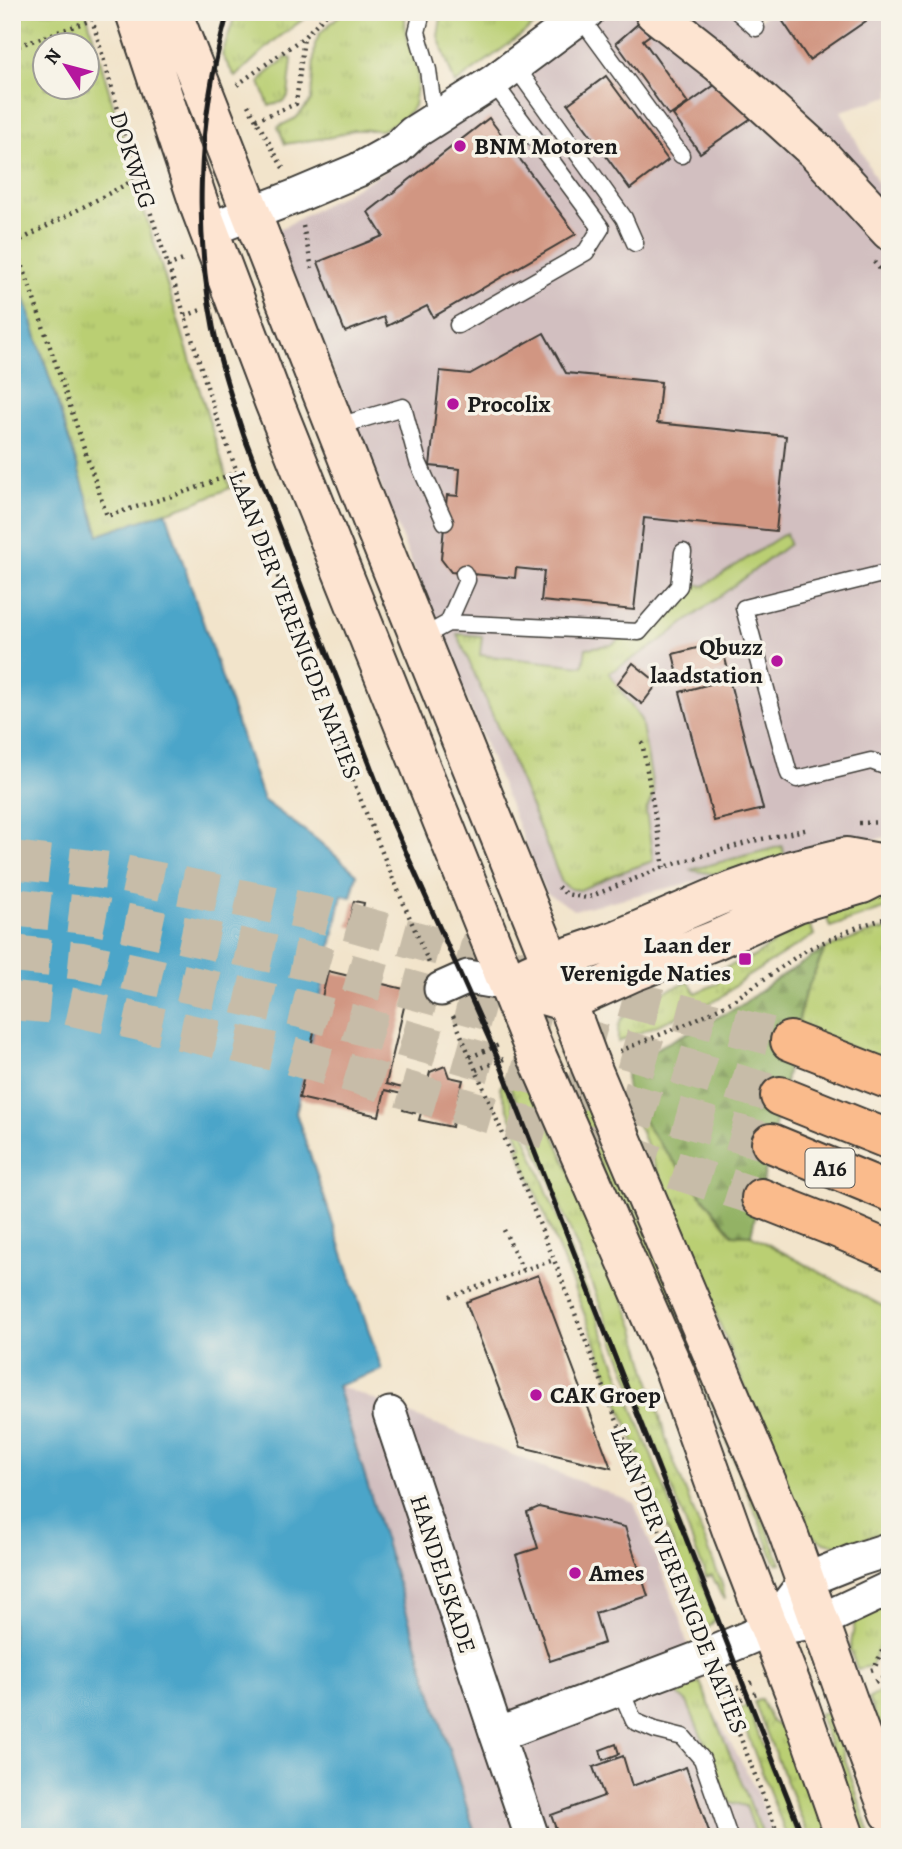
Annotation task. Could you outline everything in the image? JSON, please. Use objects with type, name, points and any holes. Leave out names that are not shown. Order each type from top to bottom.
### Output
[{"type":"highway","points":[[790,1041],[890,1080]]},
{"type":"highway","name":"A16","points":[[780,1096],[890,1140]]},
{"type":"highway","name":"A16","points":[[771,1143],[890,1192]]},
{"type":"highway","name":"A16","points":[[761,1198],[890,1251]]},
{"type":"main road","name":"DOKWEG","points":[[135,12],[208,230]]},
{"type":"main road","points":[[172,12],[335,427],[433,631],[551,964],[590,1064],[787,1530],[890,1813]]},
{"type":"main road","points":[[654,12],[719,63],[817,152],[879,243]]},
{"type":"main road","points":[[208,230],[274,402],[542,1068],[676,1372],[733,1534],[800,1707],[845,1837]]},
{"type":"main road","points":[[508,984],[719,896],[792,870],[846,857],[890,867]]},
{"type":"main road","points":[[508,984],[567,1002],[797,903],[862,884],[890,867]]},
{"type":"street","points":[[208,230],[358,170],[396,149],[413,134],[504,74],[584,15]]},
{"type":"street","points":[[441,989],[468,977],[508,984]]},
{"type":"street","name":"HANDELSKADE","points":[[390,1414],[532,1837]]},
{"type":"street","points":[[769,1629],[806,1580],[890,1549]]},
{"type":"street","points":[[497,1735],[769,1629],[820,1621],[890,1588]]},
{"type":"lane","points":[[422,12],[417,32],[428,70],[435,121]]},
{"type":"lane","points":[[738,12],[756,28]]},
{"type":"lane","points":[[584,15],[681,155]]},
{"type":"lane","points":[[504,74],[624,218],[635,243]]},
{"type":"lane","points":[[458,326],[586,252],[601,228],[504,74]]},
{"type":"lane","points":[[335,427],[403,407],[418,462],[445,522]]},
{"type":"lane","points":[[433,631],[639,632],[679,586],[683,552]]},
{"type":"lane","points":[[890,572],[744,608],[789,774],[797,779],[871,761],[890,768]]},
{"type":"lane","points":[[433,631],[467,580],[464,573]]},
{"type":"lane","points":[[620,1689],[634,1721],[683,1737],[702,1759],[729,1837]]},
{"type":"path","name":"DOKWEG","points":[[90,12],[107,76],[167,266]]},
{"type":"path","points":[[236,85],[304,37],[328,12]]},
{"type":"path","points":[[12,48],[92,20]]},
{"type":"path","points":[[287,177],[256,120],[296,104],[304,37]]},
{"type":"path","points":[[15,243],[138,178]]},
{"type":"path","points":[[12,226],[15,243],[107,516],[191,490],[237,472]]},
{"type":"path","points":[[879,243],[890,281]]},
{"type":"path","name":"LAAN DER VERENIGDE NATIES","points":[[167,266],[215,412],[281,584],[317,692],[554,1260],[779,1837]]},
{"type":"path","points":[[642,742],[664,867]]},
{"type":"path","points":[[852,823],[890,822]]},
{"type":"path","points":[[587,898],[664,867],[753,841],[817,827]]},
{"type":"path","points":[[590,1064],[691,1022],[731,1002],[806,950],[860,926],[890,917]]},
{"type":"path","points":[[475,1070],[513,1056],[542,1068]]},
{"type":"path","points":[[504,1230],[523,1270]]},
{"type":"path","points":[[450,1297],[554,1260]]},
{"type":"shaded area","points":[[596,12],[750,12],[759,20],[770,12],[890,12],[890,96],[841,111],[890,207],[890,836],[574,910],[545,892],[348,405],[273,233],[379,175]]},
{"type":"shaded area","points":[[337,1385],[634,1503],[680,1616],[696,1680],[757,1791],[774,1837],[477,1837]]},
{"type":"green space","points":[[20,12],[86,12],[92,32],[32,32],[32,102],[102,102],[102,67],[230,488],[99,535],[12,258],[12,24],[22,19]]},
{"type":"green space","points":[[236,12],[313,12],[274,41],[235,77],[222,55]]},
{"type":"green space","points":[[343,12],[407,12],[406,35],[417,64],[418,81],[414,106],[403,119],[382,130],[353,130],[332,137],[285,144],[278,127],[296,118],[311,101],[315,44],[320,33]]},
{"type":"green space","points":[[442,12],[543,12],[536,24],[455,84],[438,36]]},
{"type":"green space","points":[[287,57],[292,59],[288,96],[285,101],[269,106],[260,82]]},
{"type":"green space","points":[[786,533],[789,544],[658,643],[609,673],[641,720],[654,793],[646,811],[653,861],[580,890],[571,889],[562,883],[457,634],[482,636],[480,655],[583,666],[586,648],[611,645],[677,603],[687,582],[704,586]]},
{"type":"green space","points":[[782,846],[785,857],[714,874],[690,870]]},
{"type":"green space","points":[[890,888],[890,907],[830,927],[823,906]]},
{"type":"green space","points":[[807,919],[814,935],[742,980],[719,999],[618,1042],[620,1022],[634,1007],[689,982],[696,993],[718,983],[714,972],[755,956]]},
{"type":"green space","points":[[890,929],[890,1064],[798,1026],[804,996],[825,949],[872,932]]},
{"type":"green space","points":[[825,949],[804,996],[751,1235],[733,1234],[659,1143],[627,1098],[626,1064],[740,1006],[775,980]]},
{"type":"green space","points":[[526,1071],[635,1329],[669,1449],[722,1584],[725,1600],[712,1575],[706,1577],[584,1264],[506,1077]]},
{"type":"green space","points":[[587,1076],[781,1564],[776,1564],[715,1412],[664,1316],[565,1084]]},
{"type":"green space","points":[[504,1082],[716,1619],[706,1630],[518,1148],[522,1146],[500,1088]]},
{"type":"green space","points":[[627,1098],[659,1143],[732,1234],[751,1235],[890,1310],[890,1531],[840,1546],[821,1541],[809,1533],[783,1484]]},
{"type":"green space","points":[[890,1595],[890,1621],[871,1666],[857,1669],[850,1650],[855,1621]]},
{"type":"green space","points":[[700,1682],[764,1837],[757,1837],[746,1806],[729,1802],[687,1702],[674,1691]]},
{"type":"green space","points":[[890,1683],[890,1757],[869,1699]]},
{"type":"green space","points":[[761,1699],[771,1721],[779,1726],[792,1724],[830,1837],[809,1837],[754,1702]]},
{"type":"green space","points":[[747,1705],[798,1837],[787,1837],[738,1710]]},
{"type":"green space","points":[[829,1711],[871,1837],[863,1837],[819,1715]]},
{"type":"water","points":[[12,258],[99,535],[166,512],[263,800],[316,839],[357,874],[351,897],[342,895],[296,1113],[382,1370],[337,1386],[476,1837],[12,1837]]},
{"type":"building","points":[[793,12],[879,12],[809,60],[782,20]]},
{"type":"building","points":[[639,23],[650,35],[643,40],[688,103],[669,116],[616,43]]},
{"type":"building","points":[[744,64],[772,104],[700,153],[673,115]]},
{"type":"building","points":[[606,76],[668,160],[630,189],[568,104]]},
{"type":"building","points":[[489,118],[576,234],[433,317],[427,306],[387,326],[384,317],[345,332],[318,262],[383,236],[368,212]]},
{"type":"building","points":[[544,333],[566,373],[661,382],[657,423],[786,436],[776,531],[644,518],[634,610],[541,601],[544,571],[516,568],[515,578],[451,572],[441,559],[447,495],[458,496],[460,469],[430,466],[440,371],[470,374]]},
{"type":"building","points":[[721,642],[728,670],[680,683],[673,654]]},
{"type":"building","points":[[633,663],[658,683],[642,704],[617,684]]},
{"type":"building","points":[[729,679],[763,809],[714,821],[680,692]]},
{"type":"building","points":[[354,901],[364,903],[358,929],[348,926]]},
{"type":"building","points":[[328,971],[408,990],[386,1084],[407,1089],[410,1074],[424,1077],[422,1082],[427,1084],[430,1072],[445,1066],[449,1077],[463,1080],[458,1099],[466,1116],[453,1121],[452,1127],[419,1120],[422,1109],[417,1108],[415,1113],[403,1110],[406,1095],[385,1090],[379,1116],[299,1098]]},
{"type":"building","points":[[538,1275],[611,1468],[521,1447],[466,1302]]},
{"type":"building","points":[[539,1507],[625,1527],[648,1596],[595,1613],[604,1643],[550,1661],[516,1555],[538,1548],[527,1512]]},
{"type":"building","points":[[616,1744],[619,1754],[603,1760],[600,1750]]},
{"type":"building","points":[[623,1756],[632,1786],[686,1767],[711,1837],[559,1837],[551,1815],[604,1796],[593,1767]]},
{"type":"tunnel","points":[[12,860],[109,871],[328,916],[790,1041]]},
{"type":"tunnel","points":[[12,907],[95,916],[315,963],[641,1054],[780,1096]]},
{"type":"tunnel","points":[[12,954],[82,961],[301,1009],[771,1143]]},
{"type":"tunnel","points":[[12,1001],[68,1006],[288,1055],[637,1158],[761,1198]]},
{"type":"railway","points":[[228,12],[209,97],[201,183],[210,312],[231,395],[244,436],[388,812],[499,1061],[803,1837]]},
{"type":"place","name":"BNM Motoren","points":[[460,146]]},
{"type":"place","name":"Procolix","points":[[453,404]]},
{"type":"place","name":"Qbuzz laadstation","points":[[777,661]]},
{"type":"place","name":"Laan der Verenigde Naties","points":[[745,959]]},
{"type":"place","name":"CAK Groep","points":[[536,1395]]},
{"type":"place","name":"Ames","points":[[575,1573]]}]
